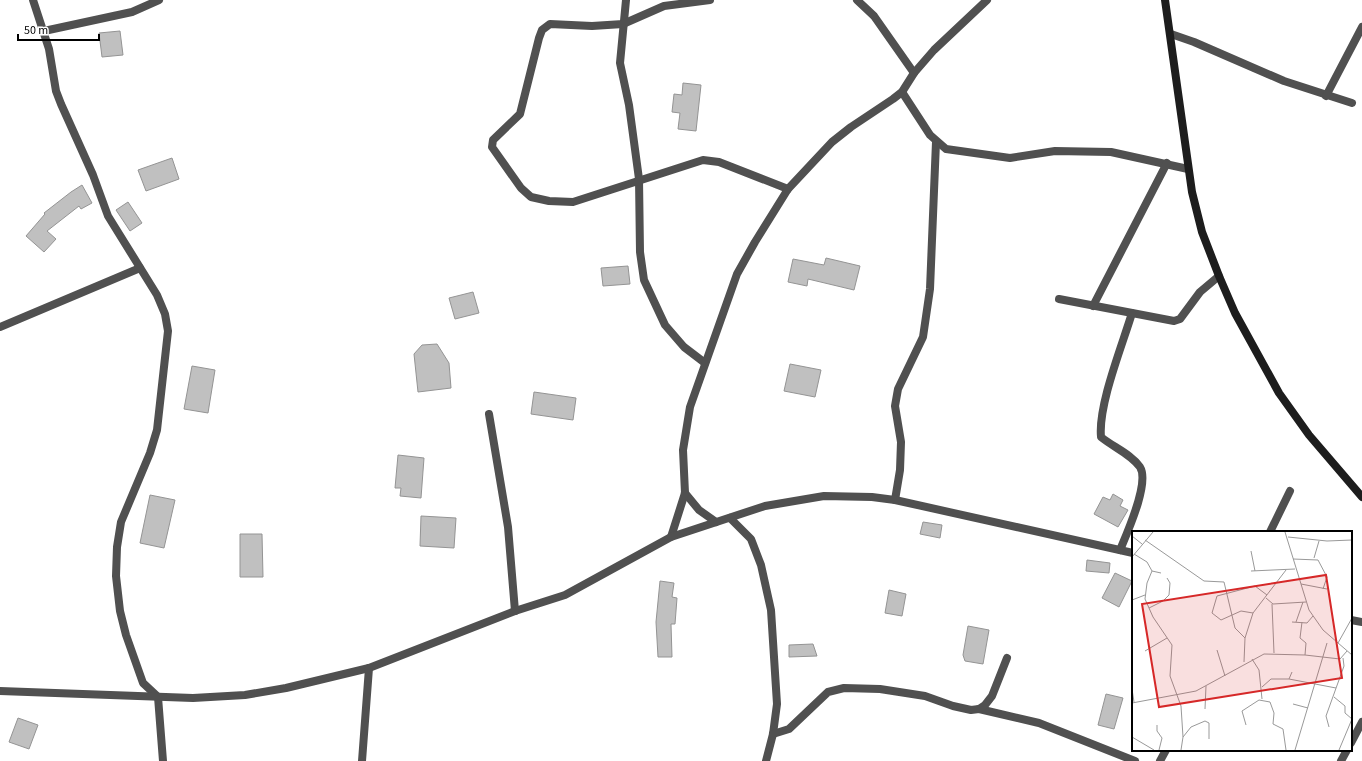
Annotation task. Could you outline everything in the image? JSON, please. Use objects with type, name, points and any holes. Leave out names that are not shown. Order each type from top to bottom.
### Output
[{"type":"street","points":[[33,0],[44,31],[61,104],[93,175],[108,216],[157,295],[165,314],[168,331],[157,430],[146,465],[121,522],[117,546],[116,576],[120,611],[143,683],[158,698],[163,761]]},
{"type":"street","points":[[44,31],[132,12],[159,0]]},
{"type":"street","points":[[626,0],[620,63],[629,105],[639,179],[640,252],[644,280],[665,325],[684,347],[705,363]]},
{"type":"street","points":[[710,0],[664,6],[623,24],[592,26],[550,24],[542,30],[539,38],[520,114],[492,140],[492,147],[521,188],[531,198],[549,201],[573,202],[639,179],[703,160],[719,162],[788,188]]},
{"type":"street","points":[[857,0],[874,16],[914,73]]},
{"type":"street","points":[[671,536],[685,493],[683,450],[690,407],[738,274],[788,188],[832,142],[902,92],[914,73],[934,50],[988,0]]},
{"type":"street","points":[[1165,0],[1171,34],[1188,169],[1202,232],[1219,276],[1234,313],[1279,392],[1309,435],[1362,497]]},
{"type":"street","points":[[1326,96],[1362,27]]},
{"type":"street","points":[[1171,34],[1194,42],[1284,81],[1326,96],[1352,103]]},
{"type":"street","points":[[902,92],[936,142],[946,149],[956,152],[1010,158],[1055,151],[1083,150],[1111,152],[1167,163],[1188,169]]},
{"type":"street","points":[[895,500],[900,470],[901,449],[895,406],[898,389],[923,338],[930,289],[936,142]]},
{"type":"street","points":[[1093,306],[1167,163]]},
{"type":"street","points":[[0,327],[140,268]]},
{"type":"street","points":[[1060,299],[1174,321],[1180,319],[1200,292],[1219,276]]},
{"type":"street","points":[[1120,550],[1138,505],[1142,482],[1141,468],[1128,455],[1111,446],[1101,437],[1100,425],[1105,401],[1132,313]]},
{"type":"street","points":[[489,414],[508,527],[515,611]]},
{"type":"street","points":[[1270,531],[1290,491]]},
{"type":"street","points":[[685,493],[699,510],[716,522]]},
{"type":"street","points":[[0,691],[158,698],[193,698],[244,696],[286,688],[369,668],[515,611],[565,595],[671,536],[766,506],[824,496],[872,497],[895,500],[1132,553]]},
{"type":"street","points":[[730,518],[751,539],[761,565],[771,610],[777,704],[773,734],[766,761]]},
{"type":"street","points":[[1352,620],[1362,622]]},
{"type":"street","points":[[773,734],[789,729],[798,723],[814,704],[828,692],[844,688],[880,689],[925,696],[953,706],[971,710],[979,708],[985,705],[992,696],[1007,658]]},
{"type":"street","points":[[362,761],[369,668]]},
{"type":"street","points":[[134,697],[143,683]]},
{"type":"street","points":[[979,708],[1039,724],[1135,761]]},
{"type":"street","points":[[1352,741],[1362,722]]},
{"type":"street","points":[[1160,761],[1165,751]]},
{"type":"street","points":[[1341,761],[1346,751]]},
{"type":"building","points":[[120,31],[123,55],[102,57],[99,33]]},
{"type":"building","points":[[683,83],[701,85],[696,131],[678,129],[680,113],[672,112],[674,94],[682,95]]},
{"type":"building","points":[[172,158],[179,179],[146,191],[138,170]]},
{"type":"building","points":[[82,185],[92,203],[81,209],[79,206],[47,231],[56,239],[44,252],[26,236],[45,214],[44,213]]},
{"type":"building","points":[[128,202],[142,223],[130,231],[116,210]]},
{"type":"building","points":[[826,258],[860,266],[854,290],[808,279],[807,286],[788,282],[793,259],[824,265]]},
{"type":"building","points":[[628,266],[630,284],[603,286],[601,268]]},
{"type":"building","points":[[473,292],[479,313],[455,319],[449,298]]},
{"type":"building","points":[[437,344],[449,363],[451,388],[418,392],[414,354],[422,345]]},
{"type":"building","points":[[790,364],[821,370],[815,397],[784,391]]},
{"type":"building","points":[[192,366],[215,370],[208,413],[184,409]]},
{"type":"building","points":[[534,392],[576,398],[573,420],[531,414]]},
{"type":"building","points":[[398,455],[424,458],[421,498],[400,496],[401,488],[395,488]]},
{"type":"building","points":[[1113,494],[1123,500],[1120,506],[1128,510],[1118,527],[1094,514],[1103,497],[1110,500]]},
{"type":"building","points":[[150,495],[175,500],[164,548],[140,543]]},
{"type":"building","points":[[421,516],[456,518],[454,548],[420,546]]},
{"type":"building","points":[[923,522],[942,525],[940,538],[920,534]]},
{"type":"building","points":[[240,534],[262,534],[263,577],[240,577]]},
{"type":"building","points":[[1087,560],[1110,563],[1109,573],[1086,571]]},
{"type":"building","points":[[1115,573],[1132,581],[1119,607],[1102,598]]},
{"type":"building","points":[[660,581],[674,583],[672,597],[677,598],[675,624],[671,624],[672,657],[658,657],[656,622]]},
{"type":"building","points":[[889,590],[906,594],[902,616],[885,613]]},
{"type":"building","points":[[968,626],[989,630],[983,664],[965,661],[963,655]]},
{"type":"building","points":[[813,644],[817,656],[789,657],[789,645]]},
{"type":"building","points":[[1106,694],[1123,698],[1114,729],[1098,725]]},
{"type":"building","points":[[18,718],[38,725],[29,749],[9,742]]}]
